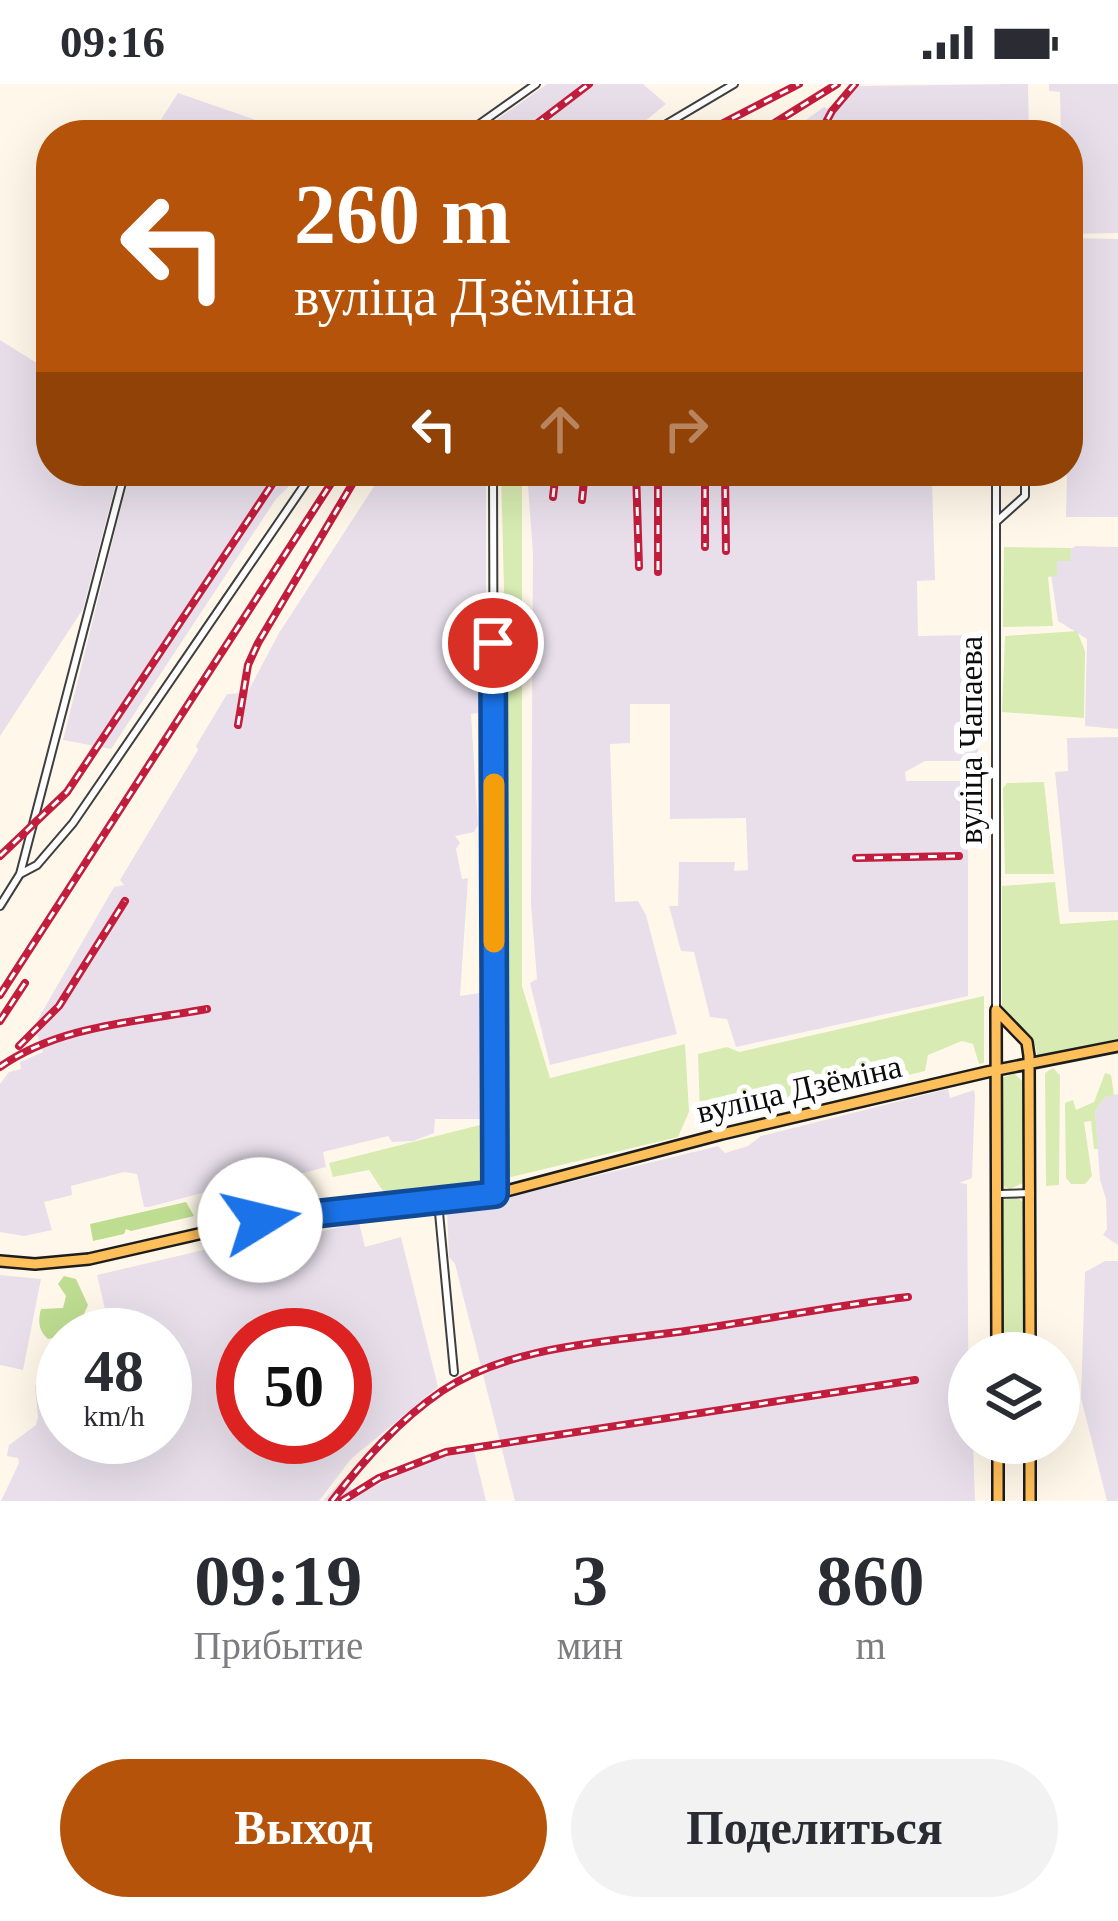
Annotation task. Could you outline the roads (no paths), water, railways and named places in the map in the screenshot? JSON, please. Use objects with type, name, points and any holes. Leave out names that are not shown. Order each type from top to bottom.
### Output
[{"type":"main road","points":[[996,1010],[1027,1042],[1030,1332]]},
{"type":"main road","name":"вуліца Чапаева","points":[[996,1010],[998,1332]]},
{"type":"main road","name":"вуліца Дзёміна","points":[[0,1261],[35,1264],[89,1259],[260,1220],[495,1194],[706,1138],[1118,1046]]},
{"type":"main road","points":[[998,1464],[998,1501]]},
{"type":"main road","points":[[1030,1464],[1030,1501]]},
{"type":"street","points":[[485,120],[536,84]]},
{"type":"street","points":[[673,120],[734,84]]},
{"type":"street","points":[[0,906],[20,874],[121,486]]},
{"type":"street","points":[[20,874],[37,865],[85,806],[304,486]]},
{"type":"street","points":[[493,486],[495,1194]]},
{"type":"street","name":"вуліца Чапаева","points":[[995,486],[996,1010]]},
{"type":"street","points":[[996,522],[1025,496],[1025,486]]},
{"type":"street","points":[[997,1194],[1031,1193]]},
{"type":"street","points":[[438,1202],[454,1372]]},
{"type":"railway","points":[[542,120],[589,84]]},
{"type":"railway","points":[[729,120],[799,84]]},
{"type":"railway","points":[[779,120],[837,84]]},
{"type":"railway","points":[[827,120],[855,84]]},
{"type":"railway","points":[[0,856],[67,792],[271,486]]},
{"type":"railway","points":[[0,995],[329,486]]},
{"type":"railway","points":[[238,725],[248,665],[258,643],[351,486]]},
{"type":"railway","points":[[553,497],[554,486]]},
{"type":"railway","points":[[582,500],[583,486]]},
{"type":"railway","points":[[636,486],[639,567]]},
{"type":"railway","points":[[658,486],[658,572]]},
{"type":"railway","points":[[705,486],[705,547]]},
{"type":"railway","points":[[725,486],[726,551]]},
{"type":"railway","points":[[856,858],[959,856]]},
{"type":"railway","points":[[19,1046],[59,1006],[125,901]]},
{"type":"railway","points":[[0,1021],[25,983]]},
{"type":"railway","points":[[0,1067],[73,1034],[207,1009]]},
{"type":"railway","points":[[332,1501],[411,1415],[442,1391],[501,1363],[566,1347],[908,1297]]},
{"type":"railway","points":[[342,1501],[379,1478],[446,1452],[915,1380]]}]
